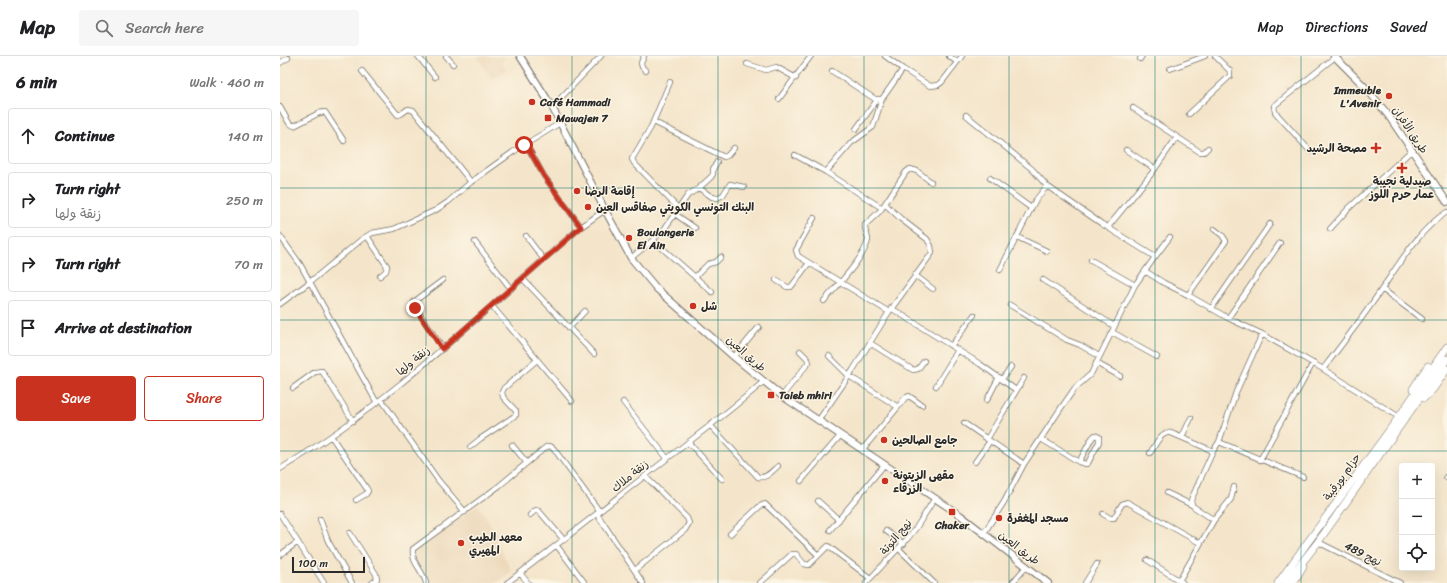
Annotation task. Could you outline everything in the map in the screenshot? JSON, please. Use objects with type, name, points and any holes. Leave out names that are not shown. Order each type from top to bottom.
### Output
[{"type":"highway","points":[[1401,419],[1418,381],[1447,340]]},
{"type":"highway","points":[[1426,384],[1447,347]]},
{"type":"highway","points":[[1426,384],[1447,359]]},
{"type":"highway","points":[[1401,419],[1433,389],[1447,369]]},
{"type":"highway","name":"حزام بورقيبة","points":[[1286,583],[1426,384]]},
{"type":"highway","points":[[1272,583],[1315,542]]},
{"type":"highway","points":[[1293,583],[1315,542]]},
{"type":"highway","name":"حزام بورقيبة","points":[[1278,583],[1315,542]]},
{"type":"main road","name":"طريق العين","points":[[520,56],[552,107],[631,258],[657,289],[763,382],[984,533],[1048,583]]},
{"type":"main road","name":"طريق الأفران","points":[[1337,57],[1383,108],[1447,202]]},
{"type":"street","points":[[418,56],[435,77]]},
{"type":"street","points":[[446,56],[453,64]]},
{"type":"street","points":[[552,107],[601,56]]},
{"type":"street","points":[[644,56],[640,63],[646,71]]},
{"type":"street","points":[[779,99],[811,56]]},
{"type":"street","points":[[885,56],[926,85],[933,86],[942,82],[962,56]]},
{"type":"street","points":[[949,56],[957,62]]},
{"type":"street","points":[[1170,69],[1205,56]]},
{"type":"street","points":[[1189,114],[1231,74],[1230,71],[1215,56]]},
{"type":"street","points":[[1310,151],[1275,112],[1274,106],[1337,57]]},
{"type":"street","points":[[280,63],[288,58]]},
{"type":"street","points":[[747,64],[766,70],[776,67],[796,78]]},
{"type":"street","points":[[856,129],[903,69]]},
{"type":"street","points":[[362,71],[396,113],[400,115],[408,108],[413,110],[472,182]]},
{"type":"street","points":[[832,71],[880,100]]},
{"type":"street","points":[[670,82],[654,122],[632,160],[678,208]]},
{"type":"street","points":[[826,172],[851,143],[873,128],[880,100]]},
{"type":"street","points":[[280,107],[289,123],[294,126],[319,113],[325,112],[344,142]]},
{"type":"street","points":[[1133,108],[1200,152],[1204,152],[1208,148]]},
{"type":"street","points":[[966,115],[1032,169],[1048,186],[1155,257]]},
{"type":"street","points":[[654,122],[724,157],[727,156],[734,148]]},
{"type":"street","points":[[280,304],[367,236],[394,229],[430,213],[448,202],[472,182],[513,152],[560,123]]},
{"type":"street","points":[[1108,227],[1155,169],[1177,137]]},
{"type":"street","points":[[526,144],[544,176],[581,227]]},
{"type":"street","points":[[1126,150],[1155,169]]},
{"type":"street","points":[[1330,229],[1348,209],[1412,150]]},
{"type":"street","points":[[795,154],[883,206],[927,239],[932,246],[932,253],[890,310],[849,376],[818,421]]},
{"type":"street","points":[[631,258],[665,228],[688,195],[699,188],[712,176],[712,169],[717,162]]},
{"type":"street","points":[[824,301],[854,265],[866,245],[868,238],[864,228],[865,225],[883,206],[906,172],[910,169],[917,171],[932,182]]},
{"type":"street","points":[[990,178],[1031,208]]},
{"type":"street","points":[[699,188],[717,198],[723,195],[730,184],[744,187]]},
{"type":"street","points":[[1000,270],[1031,208],[1040,194],[1048,186]]},
{"type":"street","name":"زنقة ولها","points":[[280,469],[353,421],[379,401],[492,306],[581,227],[605,210]]},
{"type":"street","points":[[1323,369],[1417,240],[1435,221],[1447,212]]},
{"type":"street","points":[[675,214],[695,228]]},
{"type":"street","points":[[814,218],[796,252],[798,256],[958,350],[1016,390]]},
{"type":"street","points":[[1211,309],[1270,224]]},
{"type":"street","points":[[1188,295],[1226,241],[1222,234],[1214,229]]},
{"type":"street","points":[[280,236],[300,264],[379,401],[438,480],[465,512]]},
{"type":"street","points":[[367,236],[386,264],[386,270],[380,276]]},
{"type":"street","points":[[526,236],[544,260]]},
{"type":"street","points":[[1017,237],[1047,251]]},
{"type":"street","points":[[984,533],[1004,502],[1024,464],[1075,388],[1090,376],[1135,285],[1170,237]]},
{"type":"street","points":[[653,240],[712,292]]},
{"type":"street","points":[[475,242],[511,289]]},
{"type":"street","points":[[1228,318],[1280,243]]},
{"type":"street","points":[[695,277],[708,264],[716,262],[720,257]]},
{"type":"street","points":[[1091,260],[1135,285]]},
{"type":"street","points":[[776,280],[791,288],[809,263]]},
{"type":"street","points":[[1145,271],[1211,309],[1262,334],[1313,363],[1401,419]]},
{"type":"street","points":[[915,275],[933,289]]},
{"type":"street","points":[[522,279],[594,354]]},
{"type":"street","points":[[442,349],[413,304],[414,301],[443,280]]},
{"type":"street","points":[[1043,280],[1114,326]]},
{"type":"street","points":[[1382,289],[1422,319]]},
{"type":"street","points":[[1010,305],[1067,340],[1080,345],[1099,356]]},
{"type":"street","points":[[492,306],[572,401]]},
{"type":"street","points":[[570,328],[585,312]]},
{"type":"street","points":[[951,346],[974,315]]},
{"type":"street","points":[[734,357],[759,327]]},
{"type":"street","points":[[1112,332],[1157,357]]},
{"type":"street","points":[[1192,505],[1191,500],[1213,451],[1219,442],[1236,392],[1262,334]]},
{"type":"street","points":[[870,343],[913,370],[918,370],[924,361]]},
{"type":"street","points":[[936,386],[958,350]]},
{"type":"street","points":[[782,396],[809,362],[808,358],[800,351]]},
{"type":"street","points":[[829,356],[849,376],[898,407]]},
{"type":"street","points":[[470,447],[516,415],[516,411],[503,397],[502,392],[537,360]]},
{"type":"street","points":[[1096,363],[1120,376]]},
{"type":"street","points":[[1260,460],[1313,363]]},
{"type":"street","points":[[987,400],[1000,378],[1011,367]]},
{"type":"street","points":[[293,388],[315,372],[322,372],[353,421]]},
{"type":"street","points":[[975,462],[1024,378]]},
{"type":"street","name":"زنقة ملاك","points":[[507,583],[557,546],[740,402],[763,382]]},
{"type":"street","points":[[862,450],[905,398],[909,396],[922,405]]},
{"type":"street","points":[[624,402],[667,458]]},
{"type":"street","points":[[1182,438],[1191,418]]},
{"type":"street","points":[[964,423],[1024,464]]},
{"type":"street","points":[[710,425],[758,477],[765,477],[778,466]]},
{"type":"street","points":[[1150,453],[1164,433],[1168,432],[1213,451]]},
{"type":"street","points":[[1041,439],[1079,462],[1084,464],[1088,463],[1099,442],[1099,437],[1095,435],[1092,438],[1079,462]]},
{"type":"street","points":[[331,436],[367,489],[367,493],[356,500]]},
{"type":"street","points":[[801,481],[840,436]]},
{"type":"street","points":[[688,442],[722,479]]},
{"type":"street","points":[[1219,442],[1303,477]]},
{"type":"street","points":[[512,445],[527,463]]},
{"type":"street","points":[[426,583],[412,556],[413,549],[465,512],[548,446],[553,447],[599,513],[643,583]]},
{"type":"street","points":[[830,530],[884,466]]},
{"type":"street","points":[[635,570],[685,530],[690,523],[687,518],[645,476]]},
{"type":"street","points":[[1147,560],[1181,582],[1200,543],[1214,520],[1230,501],[1234,487]]},
{"type":"street","points":[[1167,493],[1192,505],[1214,520]]},
{"type":"street","name":"نهج التوتة","points":[[866,583],[904,544],[916,528],[934,498]]},
{"type":"street","points":[[818,501],[839,520]]},
{"type":"street","points":[[1103,514],[1110,518],[1114,518],[1122,504],[1127,502],[1200,543]]},
{"type":"street","points":[[730,534],[764,504],[818,555]]},
{"type":"street","points":[[530,515],[536,510],[539,511],[564,540]]},
{"type":"street","points":[[280,514],[324,583]]},
{"type":"street","points":[[320,519],[328,541],[352,583]]},
{"type":"street","points":[[886,531],[904,544]]},
{"type":"street","points":[[350,533],[376,574],[376,579],[372,583]]},
{"type":"street","points":[[280,555],[298,542]]},
{"type":"street","name":"نهج 489","points":[[1315,542],[1400,583]]},
{"type":"street","points":[[557,546],[585,583]]},
{"type":"street","points":[[760,583],[792,554],[796,554],[804,564],[807,565],[812,563],[826,547],[830,546],[870,578]]},
{"type":"street","points":[[899,549],[934,583]]},
{"type":"street","points":[[1085,583],[1097,564]]},
{"type":"street","points":[[1012,583],[1027,566]]},
{"type":"street","points":[[520,573],[528,583]]},
{"type":"shaded area","points":[[477,56],[504,56],[505,58],[501,62],[506,70],[492,79]]},
{"type":"shaded area","name":"معهد الطيب المهيري","points":[[478,505],[500,539],[496,541],[512,571],[497,583],[430,583],[414,557],[415,551],[420,547],[423,548],[423,545]]},
{"type":"place","name":"Immeuble L'Avenir","points":[[1389,96]]},
{"type":"place","name":"Café Hammadi","points":[[532,102]]},
{"type":"place","name":"Mawajen 7","points":[[548,118]]},
{"type":"place","name":"مصحة الرشيد","points":[[1376,148]]},
{"type":"place","name":"صيدلية نجيبة عمار حرم اللوز","points":[[1402,168]]},
{"type":"place","name":"إقامة الرضا","points":[[577,191]]},
{"type":"place","name":"البنك التونسي الكويتي صفاقس العين","points":[[588,207]]},
{"type":"place","name":"Boulangerie El Ain","points":[[629,238]]},
{"type":"place","name":"شل","points":[[693,306]]},
{"type":"place","name":"Taieb mhiri","points":[[771,395]]},
{"type":"place","name":"جامع الصالحين","points":[[884,440]]},
{"type":"place","name":"مقهى الزيتونة الزرقاء","points":[[885,481]]},
{"type":"place","name":"Chaker","points":[[952,512]]},
{"type":"place","name":"مسجد المغفرة","points":[[999,518]]},
{"type":"place","name":"معهد الطيب المهيري","points":[[461,543]]},
{"type":"route","points":[[415,308],[442,349],[581,227],[544,176],[526,144],[524,145]]}]
